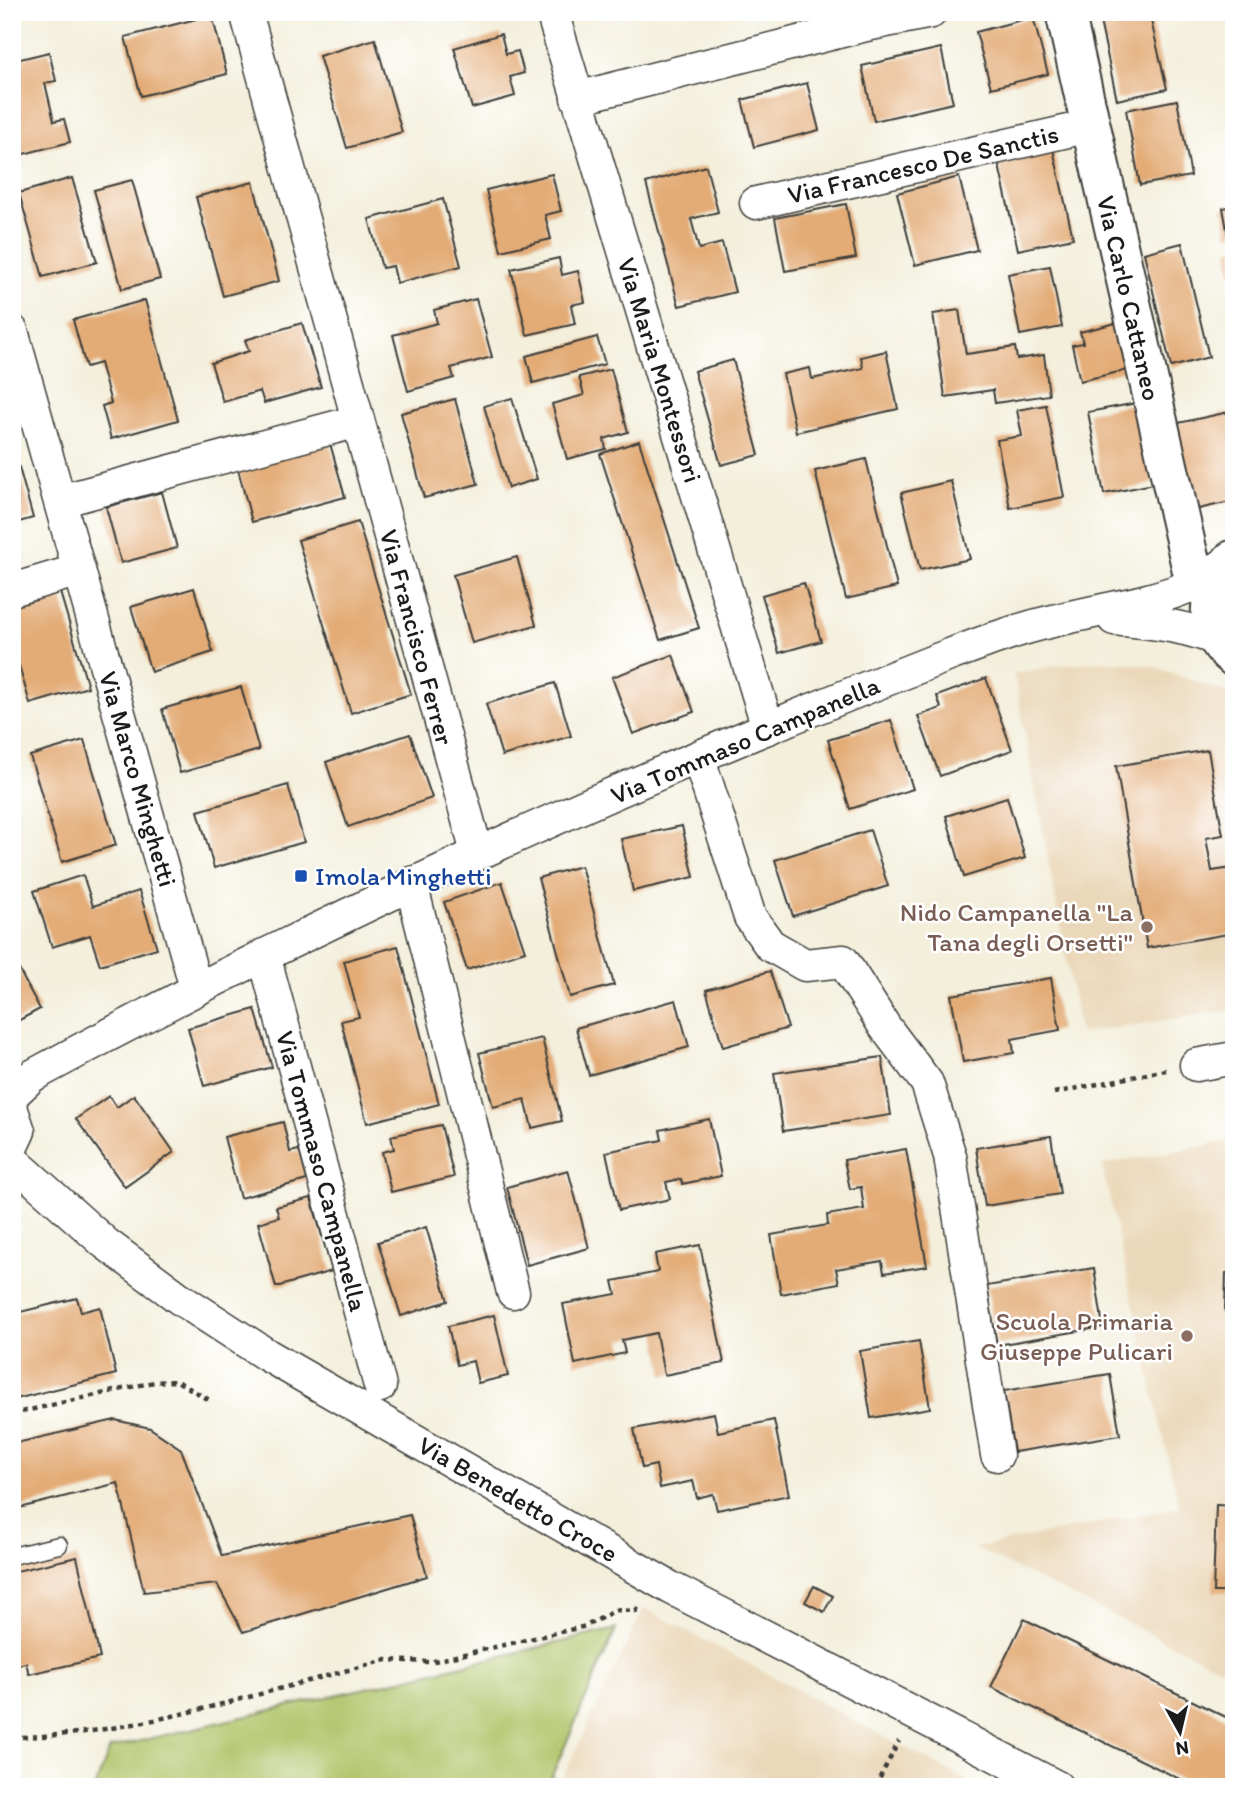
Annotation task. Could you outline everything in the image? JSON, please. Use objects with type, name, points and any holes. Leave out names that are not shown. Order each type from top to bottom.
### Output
[{"type":"street","name":"Via Francisco Ferrer","points":[[246,12],[477,853]]},
{"type":"street","name":"Via Maria Montessori","points":[[552,12],[768,728]]},
{"type":"street","points":[[577,98],[931,12]]},
{"type":"street","name":"Via Carlo Cattaneo","points":[[1065,12],[1090,126],[1217,571]]},
{"type":"street","name":"Via Francesco De Sanctis","points":[[756,203],[1090,126]]},
{"type":"street","name":"Via Marco Minghetti","points":[[12,331],[196,988]]},
{"type":"street","points":[[60,501],[358,421]]},
{"type":"street","points":[[12,590],[79,570]]},
{"type":"street","points":[[1217,571],[1210,604],[1212,622],[1226,648]]},
{"type":"street","name":"Via Tommaso Campanella","points":[[12,1095],[32,1076],[196,988],[477,853],[768,728],[1019,630],[1153,601],[1217,571]]},
{"type":"street","name":"Via Tommaso Campanella","points":[[1085,615],[1164,623],[1226,648]]},
{"type":"street","points":[[699,759],[750,917],[770,945],[805,965],[843,961],[885,1027],[927,1083],[950,1156],[997,1455]]},
{"type":"street","points":[[411,883],[513,1292]]},
{"type":"street","name":"Via Tommaso Campanella","points":[[264,955],[380,1386]]},
{"type":"street","points":[[1183,1067],[1234,1058]]},
{"type":"street","points":[[12,1110],[19,1131],[12,1146]]},
{"type":"street","name":"Via Benedetto Croce","points":[[12,1160],[105,1243],[179,1298],[267,1355],[671,1588],[1057,1787]]},
{"type":"lane","points":[[12,1556],[59,1545]]},
{"type":"path","points":[[1054,1093],[1183,1067]]},
{"type":"path","points":[[12,1414],[154,1382],[177,1381],[211,1401]]},
{"type":"path","points":[[12,1737],[37,1737],[132,1725],[387,1660],[430,1662],[586,1626],[617,1610],[636,1611],[644,1600]]},
{"type":"path","points":[[875,1787],[901,1736]]},
{"type":"shaded area","name":"Nido Campanella \"La Tana degli Orsetti\"","points":[[1101,661],[1152,666],[1234,695],[1234,1010],[1080,1033],[1014,674],[1053,666]]},
{"type":"shaded area","name":"Scuola Primaria Giuseppe Pulicari","points":[[1234,1140],[1234,1675],[974,1548],[1179,1507],[1102,1165]]},
{"type":"shaded area","points":[[644,1608],[979,1787],[558,1787]]},
{"type":"green space","points":[[616,1629],[547,1787],[95,1787],[110,1748]]},
{"type":"building","points":[[1098,12],[1149,12],[1167,89],[1117,100]]},
{"type":"building","points":[[212,15],[227,74],[141,96],[125,37]]},
{"type":"building","points":[[1033,17],[1048,74],[991,88],[976,32]]},
{"type":"building","points":[[501,34],[506,54],[518,51],[524,73],[510,77],[515,96],[472,108],[454,48]]},
{"type":"building","points":[[375,39],[402,132],[347,148],[319,56]]},
{"type":"building","points":[[941,48],[953,103],[874,121],[862,66]]},
{"type":"building","points":[[49,52],[56,81],[45,83],[54,121],[64,119],[70,142],[12,157],[12,61]]},
{"type":"building","points":[[807,83],[819,130],[754,147],[742,100]]},
{"type":"building","points":[[1177,100],[1191,176],[1140,185],[1126,110]]},
{"type":"building","points":[[1053,149],[1073,238],[1018,250],[998,161]]},
{"type":"building","points":[[706,166],[718,212],[691,219],[699,249],[722,243],[735,292],[679,306],[646,183]]},
{"type":"building","points":[[552,174],[561,211],[545,215],[551,239],[501,251],[486,190]]},
{"type":"building","points":[[959,177],[977,250],[915,265],[897,193]]},
{"type":"building","points":[[72,178],[97,262],[43,277],[19,193]]},
{"type":"building","points":[[132,180],[160,279],[122,289],[94,190]]},
{"type":"building","points":[[253,182],[279,281],[223,296],[196,197]]},
{"type":"building","points":[[443,199],[461,266],[397,283],[393,266],[382,268],[369,219]]},
{"type":"building","points":[[846,204],[856,258],[785,271],[775,218]]},
{"type":"building","points":[[1234,206],[1234,234],[1228,235],[1223,208]]},
{"type":"building","points":[[1182,243],[1209,357],[1171,367],[1144,253]]},
{"type":"building","points":[[1234,249],[1234,274],[1232,274],[1228,250]]},
{"type":"building","points":[[559,258],[562,275],[578,271],[585,302],[571,305],[575,324],[527,335],[511,269]]},
{"type":"building","points":[[1050,266],[1062,327],[1020,335],[1008,274]]},
{"type":"building","points":[[476,299],[492,357],[451,368],[454,378],[408,391],[393,335],[437,323],[434,310]]},
{"type":"building","points":[[145,300],[178,420],[111,439],[102,406],[111,403],[100,363],[86,367],[73,320]]},
{"type":"building","points":[[959,310],[966,354],[1015,347],[1017,359],[1044,355],[1049,395],[995,403],[993,390],[945,397],[933,314]]},
{"type":"building","points":[[302,323],[321,387],[264,403],[260,391],[223,402],[211,363],[249,351],[245,340]]},
{"type":"building","points":[[1116,323],[1127,370],[1080,381],[1072,345],[1083,343],[1080,332]]},
{"type":"building","points":[[597,337],[605,364],[533,383],[526,356]]},
{"type":"building","points":[[886,351],[898,409],[796,432],[783,374],[810,368],[812,379],[863,368],[861,357]]},
{"type":"building","points":[[733,360],[759,455],[721,465],[694,371]]},
{"type":"building","points":[[611,369],[628,432],[604,439],[606,449],[567,459],[552,404],[584,395],[579,377]]},
{"type":"building","points":[[512,398],[537,479],[508,488],[484,406]]},
{"type":"building","points":[[455,399],[478,484],[424,498],[401,413]]},
{"type":"building","points":[[1137,403],[1153,484],[1104,494],[1088,412]]},
{"type":"building","points":[[1046,405],[1064,497],[1010,508],[997,440],[1022,436],[1017,410]]},
{"type":"building","points":[[1229,412],[1234,431],[1234,501],[1194,510],[1174,424]]},
{"type":"building","points":[[328,436],[345,497],[252,522],[236,462]]},
{"type":"building","points":[[639,441],[699,628],[660,640],[600,454]]},
{"type":"building","points":[[12,442],[33,518],[12,524]]},
{"type":"building","points":[[866,459],[897,587],[846,599],[815,471]]},
{"type":"building","points":[[951,481],[970,559],[920,570],[901,493]]},
{"type":"building","points":[[162,492],[177,548],[121,563],[106,507]]},
{"type":"building","points":[[358,522],[411,694],[351,713],[298,540]]},
{"type":"building","points":[[517,557],[536,625],[472,643],[453,575]]},
{"type":"building","points":[[57,582],[88,687],[30,704],[12,641],[12,595]]},
{"type":"building","points":[[804,583],[821,641],[779,653],[762,595]]},
{"type":"building","points":[[194,588],[213,652],[151,672],[131,607]]},
{"type":"building","points":[[673,655],[694,712],[633,734],[612,677]]},
{"type":"building","points":[[986,678],[1012,750],[940,776],[918,716],[941,708],[937,696]]},
{"type":"building","points":[[555,683],[571,736],[502,756],[486,704]]},
{"type":"building","points":[[241,687],[259,750],[180,773],[162,709]]},
{"type":"building","points":[[891,720],[913,789],[850,809],[828,740]]},
{"type":"building","points":[[410,734],[432,798],[348,827],[326,762]]},
{"type":"building","points":[[84,740],[116,845],[62,862],[30,756]]},
{"type":"building","points":[[1208,750],[1223,835],[1206,838],[1212,871],[1232,868],[1234,933],[1147,948],[1116,766]]},
{"type":"building","points":[[288,785],[304,842],[214,868],[198,811]]},
{"type":"building","points":[[1007,797],[1025,858],[964,877],[946,816]]},
{"type":"building","points":[[682,826],[694,877],[633,891],[621,839]]},
{"type":"building","points":[[870,830],[888,886],[793,916],[775,860]]},
{"type":"building","points":[[581,866],[614,985],[570,997],[538,878]]},
{"type":"building","points":[[83,875],[93,906],[139,891],[157,948],[100,965],[90,935],[52,947],[34,891]]},
{"type":"building","points":[[502,882],[525,951],[467,970],[444,902]]},
{"type":"building","points":[[398,946],[439,1104],[367,1123],[341,1021],[359,1017],[344,961]]},
{"type":"building","points":[[17,966],[40,1009],[12,1024],[12,968]]},
{"type":"building","points":[[770,971],[788,1028],[723,1047],[706,990]]},
{"type":"building","points":[[1051,978],[1060,1030],[1012,1039],[1014,1053],[963,1062],[951,995]]},
{"type":"building","points":[[676,1000],[689,1047],[589,1075],[576,1028]]},
{"type":"building","points":[[255,1009],[272,1067],[204,1086],[188,1028]]},
{"type":"building","points":[[542,1038],[562,1121],[532,1128],[525,1099],[493,1107],[479,1053]]},
{"type":"building","points":[[882,1057],[891,1115],[783,1131],[774,1073]]},
{"type":"building","points":[[134,1095],[174,1152],[125,1187],[76,1119],[109,1096],[117,1107]]},
{"type":"building","points":[[709,1119],[721,1176],[682,1184],[681,1179],[666,1182],[670,1199],[619,1210],[606,1152],[662,1140],[660,1130]]},
{"type":"building","points":[[283,1122],[290,1152],[299,1150],[307,1180],[240,1198],[224,1137]]},
{"type":"building","points":[[441,1125],[454,1177],[391,1192],[382,1152],[394,1149],[391,1136]]},
{"type":"building","points":[[1051,1136],[1060,1194],[985,1206],[976,1148]]},
{"type":"building","points":[[906,1149],[927,1266],[884,1273],[882,1261],[836,1269],[839,1283],[781,1294],[771,1235],[828,1225],[827,1215],[864,1209],[861,1187],[850,1189],[844,1160]]},
{"type":"building","points":[[568,1170],[589,1248],[527,1265],[507,1187]]},
{"type":"building","points":[[311,1198],[332,1271],[276,1287],[258,1223],[279,1217],[276,1207]]},
{"type":"building","points":[[426,1227],[448,1301],[401,1316],[378,1242]]},
{"type":"building","points":[[700,1245],[724,1363],[664,1375],[656,1333],[622,1340],[625,1353],[575,1364],[563,1304],[616,1294],[613,1281],[658,1272],[655,1254]]},
{"type":"building","points":[[1094,1268],[1103,1327],[997,1345],[987,1286]]},
{"type":"building","points":[[1226,1273],[1234,1273],[1234,1312],[1225,1312]]},
{"type":"building","points":[[77,1298],[81,1312],[100,1307],[116,1374],[12,1400],[12,1314]]},
{"type":"building","points":[[494,1315],[508,1376],[478,1383],[473,1361],[457,1365],[448,1326]]},
{"type":"building","points":[[919,1341],[930,1408],[871,1418],[860,1351]]},
{"type":"building","points":[[1110,1374],[1120,1435],[1014,1452],[1004,1391]]},
{"type":"building","points":[[714,1413],[718,1432],[774,1420],[789,1495],[717,1510],[713,1494],[697,1498],[693,1481],[660,1488],[656,1465],[642,1468],[634,1429]]},
{"type":"building","points":[[115,1420],[150,1428],[181,1449],[222,1556],[410,1515],[427,1576],[243,1632],[217,1584],[144,1592],[118,1483],[12,1510],[12,1444]]},
{"type":"building","points":[[1216,1505],[1234,1506],[1234,1592],[1213,1592]]},
{"type":"building","points":[[77,1557],[100,1658],[29,1674],[26,1663],[12,1666],[12,1572]]},
{"type":"building","points":[[814,1586],[833,1596],[824,1612],[805,1602]]},
{"type":"building","points":[[1024,1619],[1234,1721],[1234,1787],[1196,1787],[991,1687]]},
{"type":"place","name":"Imola Minghetti","points":[[301,876]]},
{"type":"place","name":"Nido Campanella \"La Tana degli Orsetti\"","points":[[1147,927]]},
{"type":"place","name":"Scuola Primaria Giuseppe Pulicari","points":[[1187,1336]]}]
